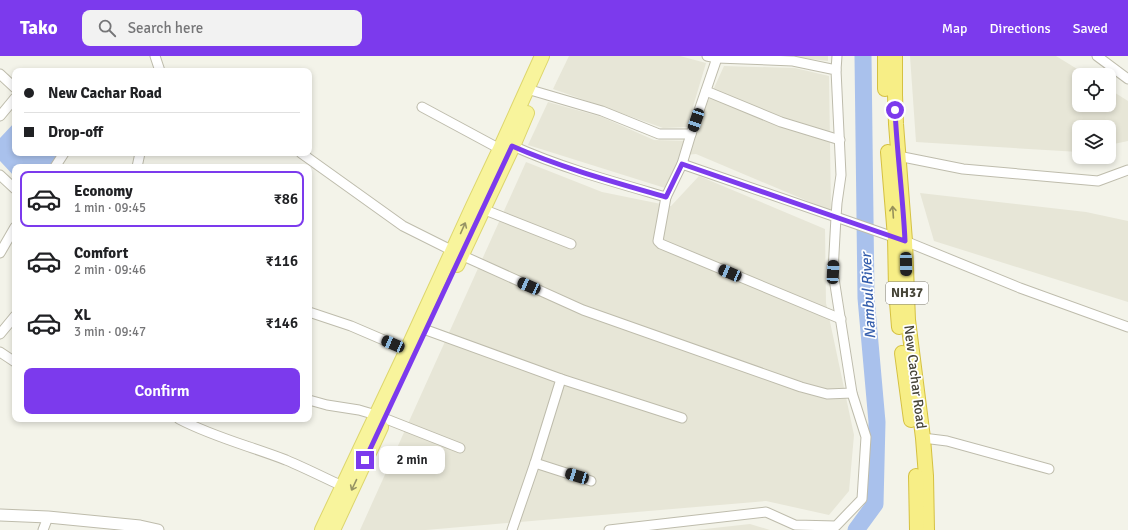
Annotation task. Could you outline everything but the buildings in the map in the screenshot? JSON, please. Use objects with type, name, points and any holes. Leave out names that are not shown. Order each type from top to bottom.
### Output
[{"type":"highway","name":"New Cachar Road","points":[[886,56],[885,93],[888,146],[923,438],[926,476],[927,530]]},
{"type":"highway","name":"New Cachar Road","points":[[896,56],[895,95],[898,156],[903,199],[898,238],[896,289],[898,323],[916,470],[916,530]]},
{"type":"main road","points":[[322,530],[342,486],[380,416],[506,148],[532,90],[542,57]]},
{"type":"main road","points":[[334,530],[407,350],[422,328]]},
{"type":"street","points":[[155,56],[159,68]]},
{"type":"street","points":[[707,56],[717,58],[794,62],[836,70]]},
{"type":"street","points":[[609,530],[766,512],[794,525],[836,526],[862,499],[866,437],[852,393],[833,272],[837,203],[841,175],[836,70],[837,56]]},
{"type":"street","points":[[1097,56],[1128,79]]},
{"type":"street","points":[[717,58],[682,164],[666,197],[658,241],[661,244],[841,319]]},
{"type":"street","points":[[0,74],[12,85]]},
{"type":"street","points":[[532,90],[602,111],[659,134],[691,134]]},
{"type":"street","points":[[706,91],[781,122],[840,140]]},
{"type":"street","points":[[0,116],[12,102]]},
{"type":"street","points":[[422,107],[506,148],[526,152],[592,176],[666,197]]},
{"type":"street","points":[[305,156],[403,226],[457,253],[583,310],[801,387],[827,394],[852,393]]},
{"type":"street","points":[[898,156],[963,170],[1098,181],[1128,170]]},
{"type":"street","points":[[682,164],[898,238],[1020,288],[1128,327]]},
{"type":"street","points":[[0,175],[12,187]]},
{"type":"street","points":[[478,208],[571,244]]},
{"type":"street","points":[[0,253],[12,232]]},
{"type":"street","points":[[312,313],[351,326],[407,350]]},
{"type":"street","points":[[0,334],[12,320]]},
{"type":"street","points":[[422,328],[561,379],[682,418]]},
{"type":"street","points":[[0,352],[12,360]]},
{"type":"street","points":[[512,530],[561,379]]},
{"type":"street","points":[[312,401],[380,416],[460,448]]},
{"type":"street","points":[[185,422],[216,436],[285,460],[342,486]]},
{"type":"street","points":[[923,438],[947,441],[1049,469]]},
{"type":"street","points":[[535,463],[591,481]]},
{"type":"street","points":[[0,515],[48,517],[140,526],[158,530]]},
{"type":"street","points":[[43,530],[48,517]]},
{"type":"shaded area","points":[[569,56],[680,56],[706,63],[687,127],[663,128],[553,89]]},
{"type":"shaded area","points":[[783,56],[828,56],[828,61]]},
{"type":"shaded area","points":[[910,56],[1056,56],[1076,68],[1072,68],[1072,112],[1116,112],[1116,93],[1128,101],[1128,141],[1116,144],[1116,120],[1072,120],[1072,152],[916,142]]},
{"type":"shaded area","points":[[724,66],[795,68],[829,76],[831,211],[696,154],[685,155],[665,188],[528,145],[548,102],[602,117],[654,140],[690,141]]},
{"type":"shaded area","points":[[526,162],[602,192],[671,206],[699,176],[825,229],[826,303],[854,435],[849,491],[829,515],[766,501],[426,530],[360,530]]},
{"type":"shaded area","points":[[920,193],[1086,212],[1128,221],[1128,302],[934,241]]},
{"type":"shaded area","points":[[750,524],[770,530],[696,530]]},
{"type":"water","points":[[12,125],[12,156],[60,156],[52,164],[12,164],[12,174],[0,161],[0,138]]},
{"type":"waterway","name":"Nambul River","points":[[856,530],[875,504],[877,422],[866,298],[863,56]]},
{"type":"route","points":[[365,460],[512,146],[592,176],[666,197],[682,164],[905,241],[903,199],[895,110]]}]
